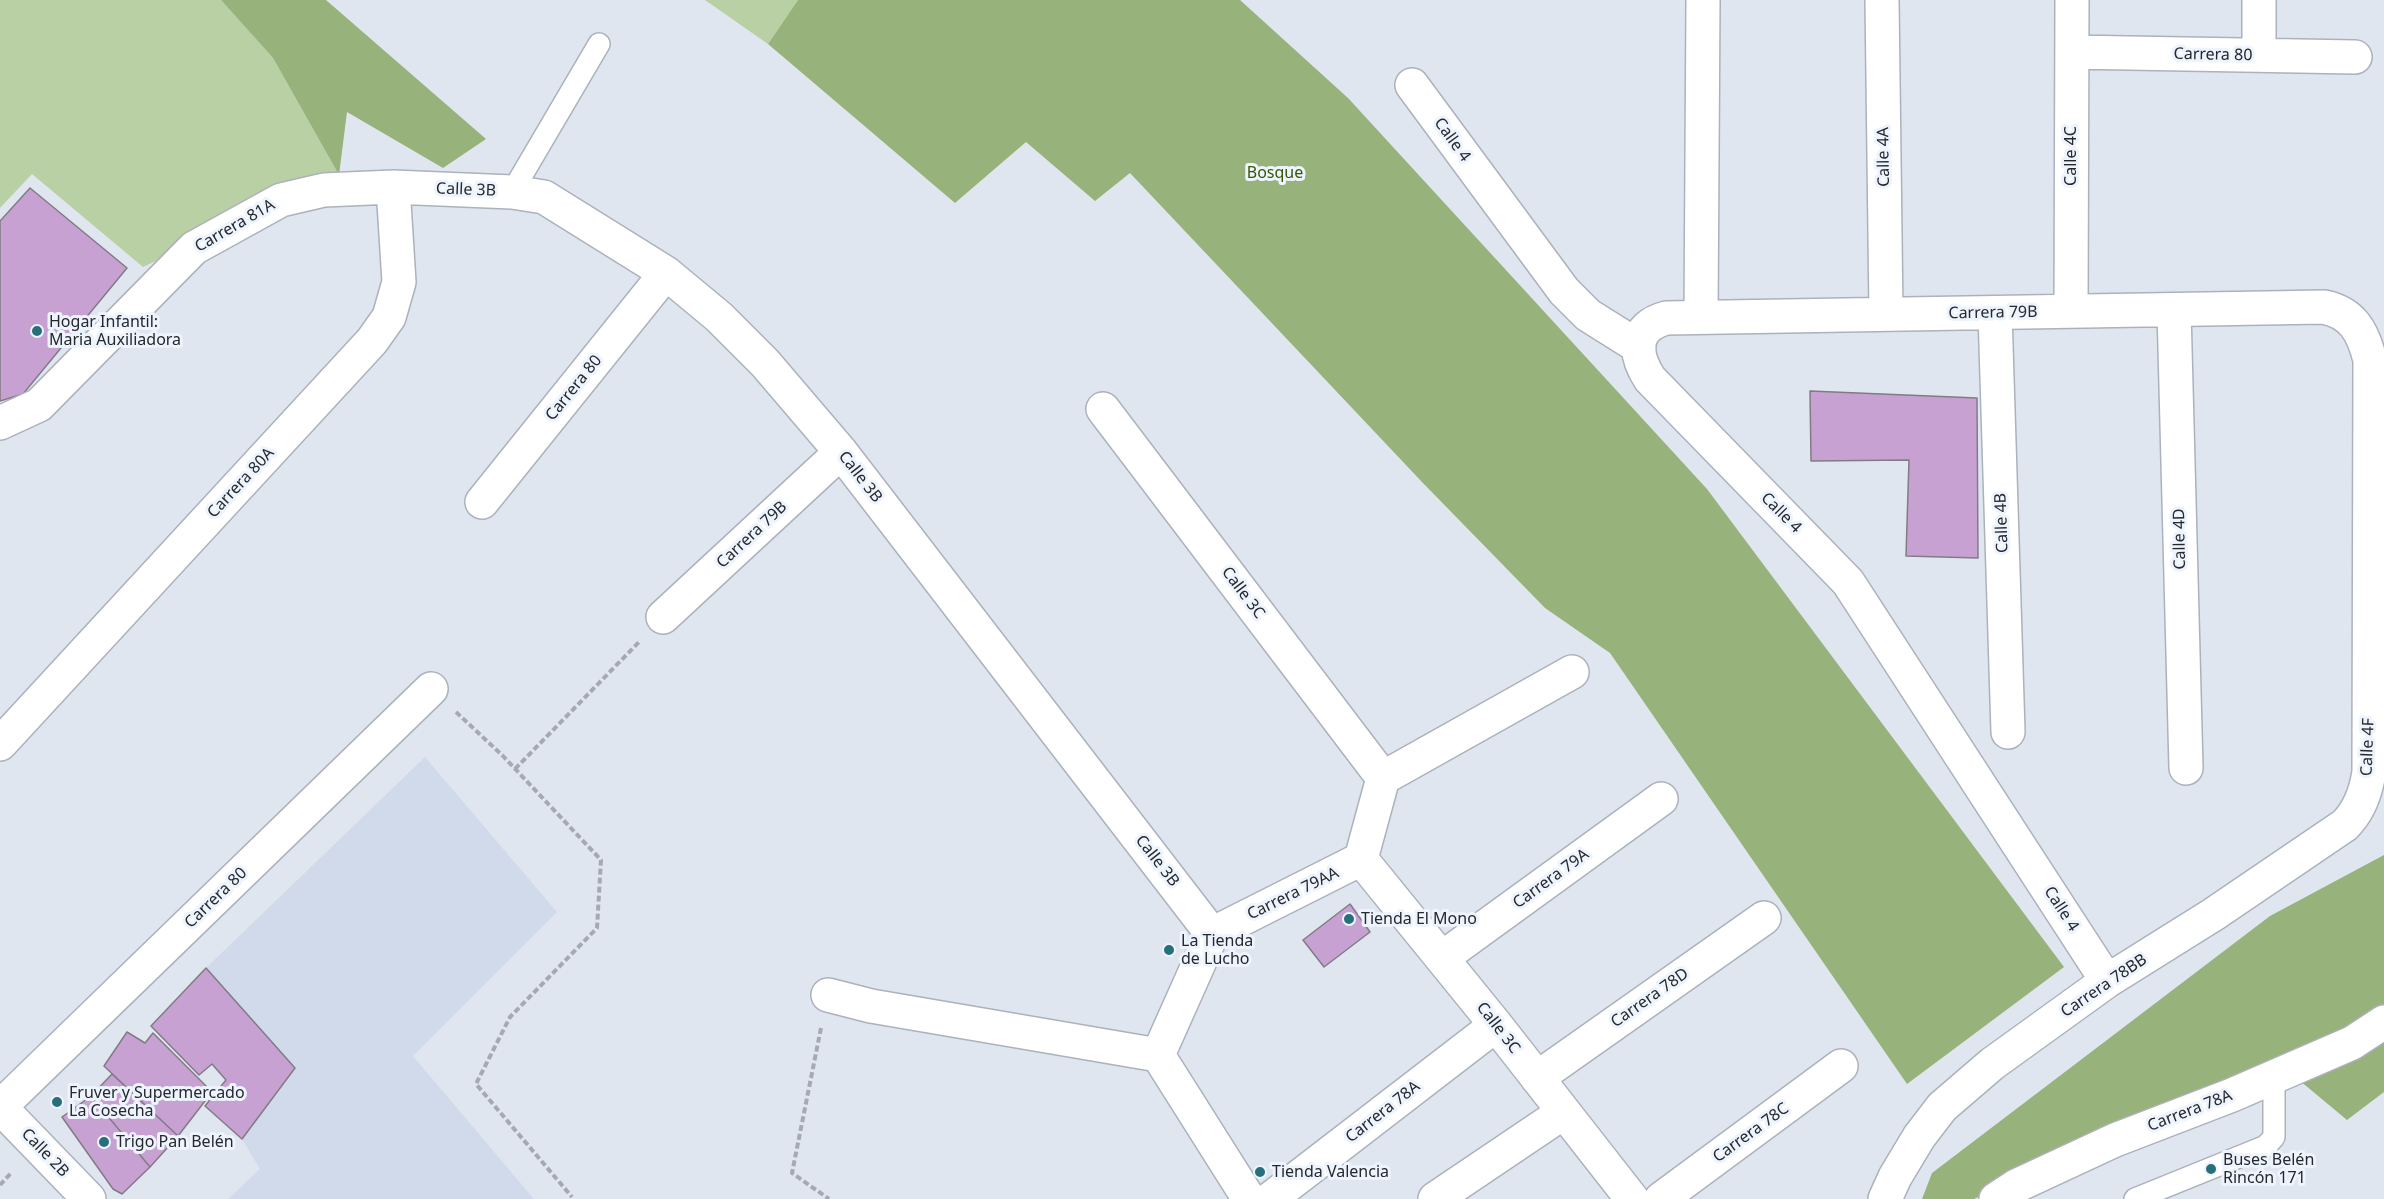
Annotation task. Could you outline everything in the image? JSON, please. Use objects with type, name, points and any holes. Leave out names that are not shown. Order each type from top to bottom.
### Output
[{"type":"street","points":[[1701,317],[1703,0]]},
{"type":"street","name":"Calle 4A","points":[[1882,0],[1886,314]]},
{"type":"street","name":"Calle 4C","points":[[2071,311],[2072,0]]},
{"type":"street","points":[[2259,0],[2259,56]]},
{"type":"street","name":"Carrera 80","points":[[2072,52],[2355,57]]},
{"type":"street","name":"Calle 4","points":[[1412,85],[1564,291],[1588,315],[1638,346],[1640,362],[1650,379],[1837,570],[1858,596],[2108,981]]},
{"type":"street","name":"Calle 3B","points":[[393,187],[512,192],[544,197],[666,273],[719,317],[765,363],[841,452],[1212,933]]},
{"type":"street","name":"Carrera 81A","points":[[0,423],[39,405],[194,248],[281,200],[324,190],[393,187]]},
{"type":"street","name":"Carrera 80A","points":[[0,744],[372,341],[389,317],[399,282],[393,187]]},
{"type":"street","name":"Carrera 80","points":[[482,502],[666,273]]},
{"type":"street","name":"Carrera 79B","points":[[1638,346],[1650,323],[1666,318],[1701,317],[2324,307],[2339,310],[2356,326]]},
{"type":"street","name":"Calle 4D","points":[[2174,310],[2186,768]]},
{"type":"street","name":"Calle 4B","points":[[1995,313],[2008,732]]},
{"type":"street","name":"Calle 4F","points":[[2356,326],[2366,342],[2370,360],[2377,422],[2377,614],[2369,771],[2363,798],[2358,808]]},
{"type":"street","name":"Calle 3C","points":[[1103,409],[1383,778]]},
{"type":"street","name":"Carrera 79B","points":[[663,617],[841,452]]},
{"type":"street","points":[[1362,859],[1383,778],[1572,672]]},
{"type":"street","name":"Carrera 80","points":[[4,1119],[431,689]]},
{"type":"street","name":"Carrera 79A","points":[[1442,958],[1660,799]]},
{"type":"street","name":"Carrera 78BB","points":[[1885,1199],[1895,1177],[1919,1137],[1942,1107],[1992,1064],[2108,981],[2214,914],[2345,825],[2358,808]]},
{"type":"street","name":"Calle 3C","points":[[1362,859],[1632,1199]]},
{"type":"street","name":"Carrera 79AA","points":[[1212,933],[1362,859]]},
{"type":"street","name":"Carrera 78D","points":[[1537,1078],[1764,918]]},
{"type":"street","points":[[1158,1055],[1212,933]]},
{"type":"street","points":[[828,995],[871,1006],[1158,1055],[1250,1199]]},
{"type":"street","name":"Carrera 78A","points":[[1996,1199],[2016,1186],[2115,1140],[2274,1077],[2352,1043],[2384,1022]]},
{"type":"street","name":"Carrera 78A","points":[[1270,1199],[1496,1025]]},
{"type":"street","name":"Carrera 78C","points":[[1661,1199],[1841,1066]]},
{"type":"street","points":[[1435,1199],[1564,1112]]},
{"type":"street","name":"Calle 2B","points":[[4,1119],[90,1199]]},
{"type":"lane","points":[[512,192],[598,44]]},
{"type":"lane","points":[[2135,1199],[2266,1146],[2274,1137],[2274,1077]]},
{"type":"path","points":[[515,769],[663,617]]},
{"type":"path","points":[[431,689],[515,769],[601,860],[597,928],[510,1017],[477,1083],[572,1197]]},
{"type":"path","points":[[828,995],[792,1173],[829,1199]]},
{"type":"path","points":[[0,1185],[5,1179]]},
{"type":"shaded area","points":[[425,757],[557,912],[413,1056],[534,1199],[228,1199],[260,1169],[242,1139],[295,1068],[206,968]]},
{"type":"green space","points":[[0,0],[221,0],[273,58],[339,175],[143,267],[32,174],[0,208]]},
{"type":"green space","points":[[221,0],[326,0],[486,139],[443,168],[347,112],[339,175],[273,58]]},
{"type":"green space","points":[[705,0],[798,0],[768,44]]},
{"type":"green space","name":"Bosque","points":[[798,0],[1240,0],[1348,98],[1707,489],[2064,967],[1907,1084],[1610,653],[1545,608],[1422,482],[1130,173],[1095,201],[1026,142],[955,203],[768,44]]},
{"type":"green space","points":[[2384,855],[2384,1092],[2347,1120],[2275,1060],[1974,1199],[1922,1199],[1932,1173],[2270,916]]},
{"type":"building","name":"Hogar Infantil: Maria Auxiliadora","points":[[30,188],[127,268],[23,394],[0,401],[0,221]]},
{"type":"building","points":[[1810,391],[1977,398],[1978,558],[1906,556],[1909,460],[1811,461]]},
{"type":"building","points":[[1350,904],[1370,932],[1324,967],[1303,940]]},
{"type":"building","points":[[206,968],[295,1068],[242,1139],[205,1106],[226,1080],[212,1064],[199,1075],[151,1026]]},
{"type":"building","points":[[127,1032],[145,1043],[153,1033],[212,1092],[178,1136],[104,1066]]},
{"type":"building","points":[[112,1074],[178,1136],[150,1167],[91,1096]]},
{"type":"building","name":"Trigo Pan Belén","points":[[91,1096],[150,1167],[122,1194],[113,1189],[62,1117]]},
{"type":"place","name":"Hogar Infantil: Maria Auxiliadora","points":[[37,331]]},
{"type":"place","name":"Tienda El Mono","points":[[1349,919]]},
{"type":"place","name":"La Tienda de Lucho","points":[[1169,950]]},
{"type":"place","name":"Fruver y Supermercado La Cosecha","points":[[57,1102]]},
{"type":"place","name":"Trigo Pan Belén","points":[[104,1142]]},
{"type":"place","name":"Buses Belén Rincón 171","points":[[2211,1169]]},
{"type":"place","name":"Tienda Valencia","points":[[1260,1172]]}]
